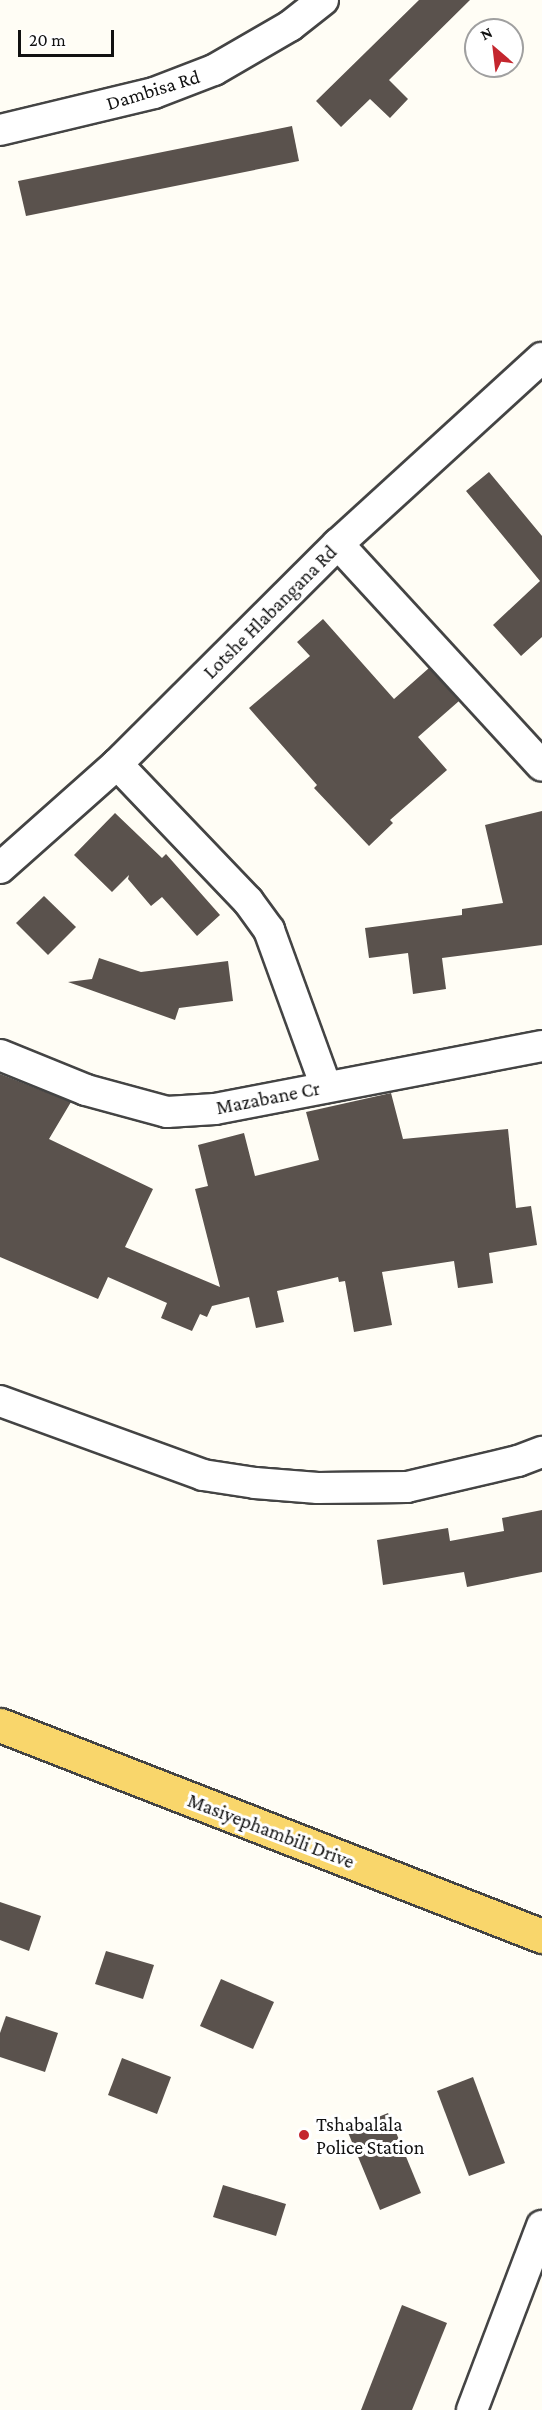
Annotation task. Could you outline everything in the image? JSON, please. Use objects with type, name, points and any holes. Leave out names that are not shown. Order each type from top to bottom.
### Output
[{"type":"main road","name":"Masiyephambili Drive","points":[[0,1725],[542,1936]]},
{"type":"street","name":"Dambisa Rd","points":[[0,130],[154,93],[214,70],[280,33],[323,0]]},
{"type":"street","name":"Lotshe Hlabangana Rd","points":[[0,868],[117,764],[339,544],[542,358]]},
{"type":"street","points":[[339,544],[542,766]]},
{"type":"street","points":[[117,764],[249,901],[269,930],[326,1087]]},
{"type":"street","name":"Mazabane Cr","points":[[0,1055],[86,1090],[167,1112],[215,1109],[542,1046]]},
{"type":"street","points":[[0,1401],[203,1475],[255,1483],[318,1488],[407,1487],[518,1461],[542,1452]]},
{"type":"street","points":[[472,2410],[542,2226]]},
{"type":"building","points":[[419,0],[470,0],[389,80],[408,99],[390,118],[370,99],[341,127],[316,101]]},
{"type":"building","points":[[292,126],[299,161],[26,216],[18,181]]},
{"type":"building","points":[[489,472],[542,536],[542,637],[521,656],[493,625],[540,581],[466,491]]},
{"type":"building","points":[[323,619],[394,699],[429,668],[459,701],[418,737],[447,770],[390,820],[393,823],[369,846],[314,788],[317,785],[249,708],[310,656],[297,642]]},
{"type":"building","points":[[542,811],[542,945],[442,958],[446,989],[413,994],[408,953],[369,958],[365,928],[462,915],[462,909],[503,903],[485,825]]},
{"type":"building","points":[[115,813],[162,858],[166,854],[220,915],[197,936],[162,897],[151,906],[128,879],[129,875],[112,892],[74,855]]},
{"type":"building","points":[[44,896],[76,927],[48,955],[16,923]]},
{"type":"building","points":[[99,958],[141,972],[228,961],[233,1001],[179,1008],[175,1020],[68,982],[92,979]]},
{"type":"building","points":[[0,1074],[71,1102],[49,1139],[153,1189],[125,1247],[220,1287],[195,1189],[208,1186],[198,1145],[244,1133],[255,1176],[319,1160],[306,1112],[391,1093],[403,1139],[508,1129],[516,1208],[531,1206],[537,1245],[489,1253],[493,1283],[458,1288],[454,1261],[382,1272],[392,1325],[354,1332],[345,1281],[339,1282],[338,1277],[277,1291],[284,1322],[256,1328],[249,1297],[212,1306],[207,1317],[200,1314],[192,1331],[161,1318],[167,1303],[108,1277],[98,1299],[0,1257]]},
{"type":"building","points":[[542,1510],[542,1572],[467,1587],[464,1572],[383,1585],[377,1540],[448,1528],[450,1541],[504,1531],[502,1518]]},
{"type":"building","points":[[0,1902],[41,1916],[29,1951],[0,1940]]},
{"type":"building","points":[[106,1951],[154,1965],[143,1999],[95,1984]]},
{"type":"building","points":[[221,1979],[274,2002],[253,2049],[200,2026]]},
{"type":"building","points":[[6,2016],[58,2033],[45,2072],[0,2057],[0,2033]]},
{"type":"building","points":[[122,2058],[171,2077],[157,2114],[108,2095]]},
{"type":"building","points":[[473,2077],[505,2163],[469,2176],[437,2091]]},
{"type":"building","points":[[388,2113],[421,2193],[380,2210],[347,2130]]},
{"type":"building","points":[[223,2185],[286,2204],[276,2236],[213,2217]]},
{"type":"building","points":[[402,2305],[447,2323],[412,2410],[361,2410]]},
{"type":"place","name":"Tshabalala Police Station","points":[[304,2135]]}]
